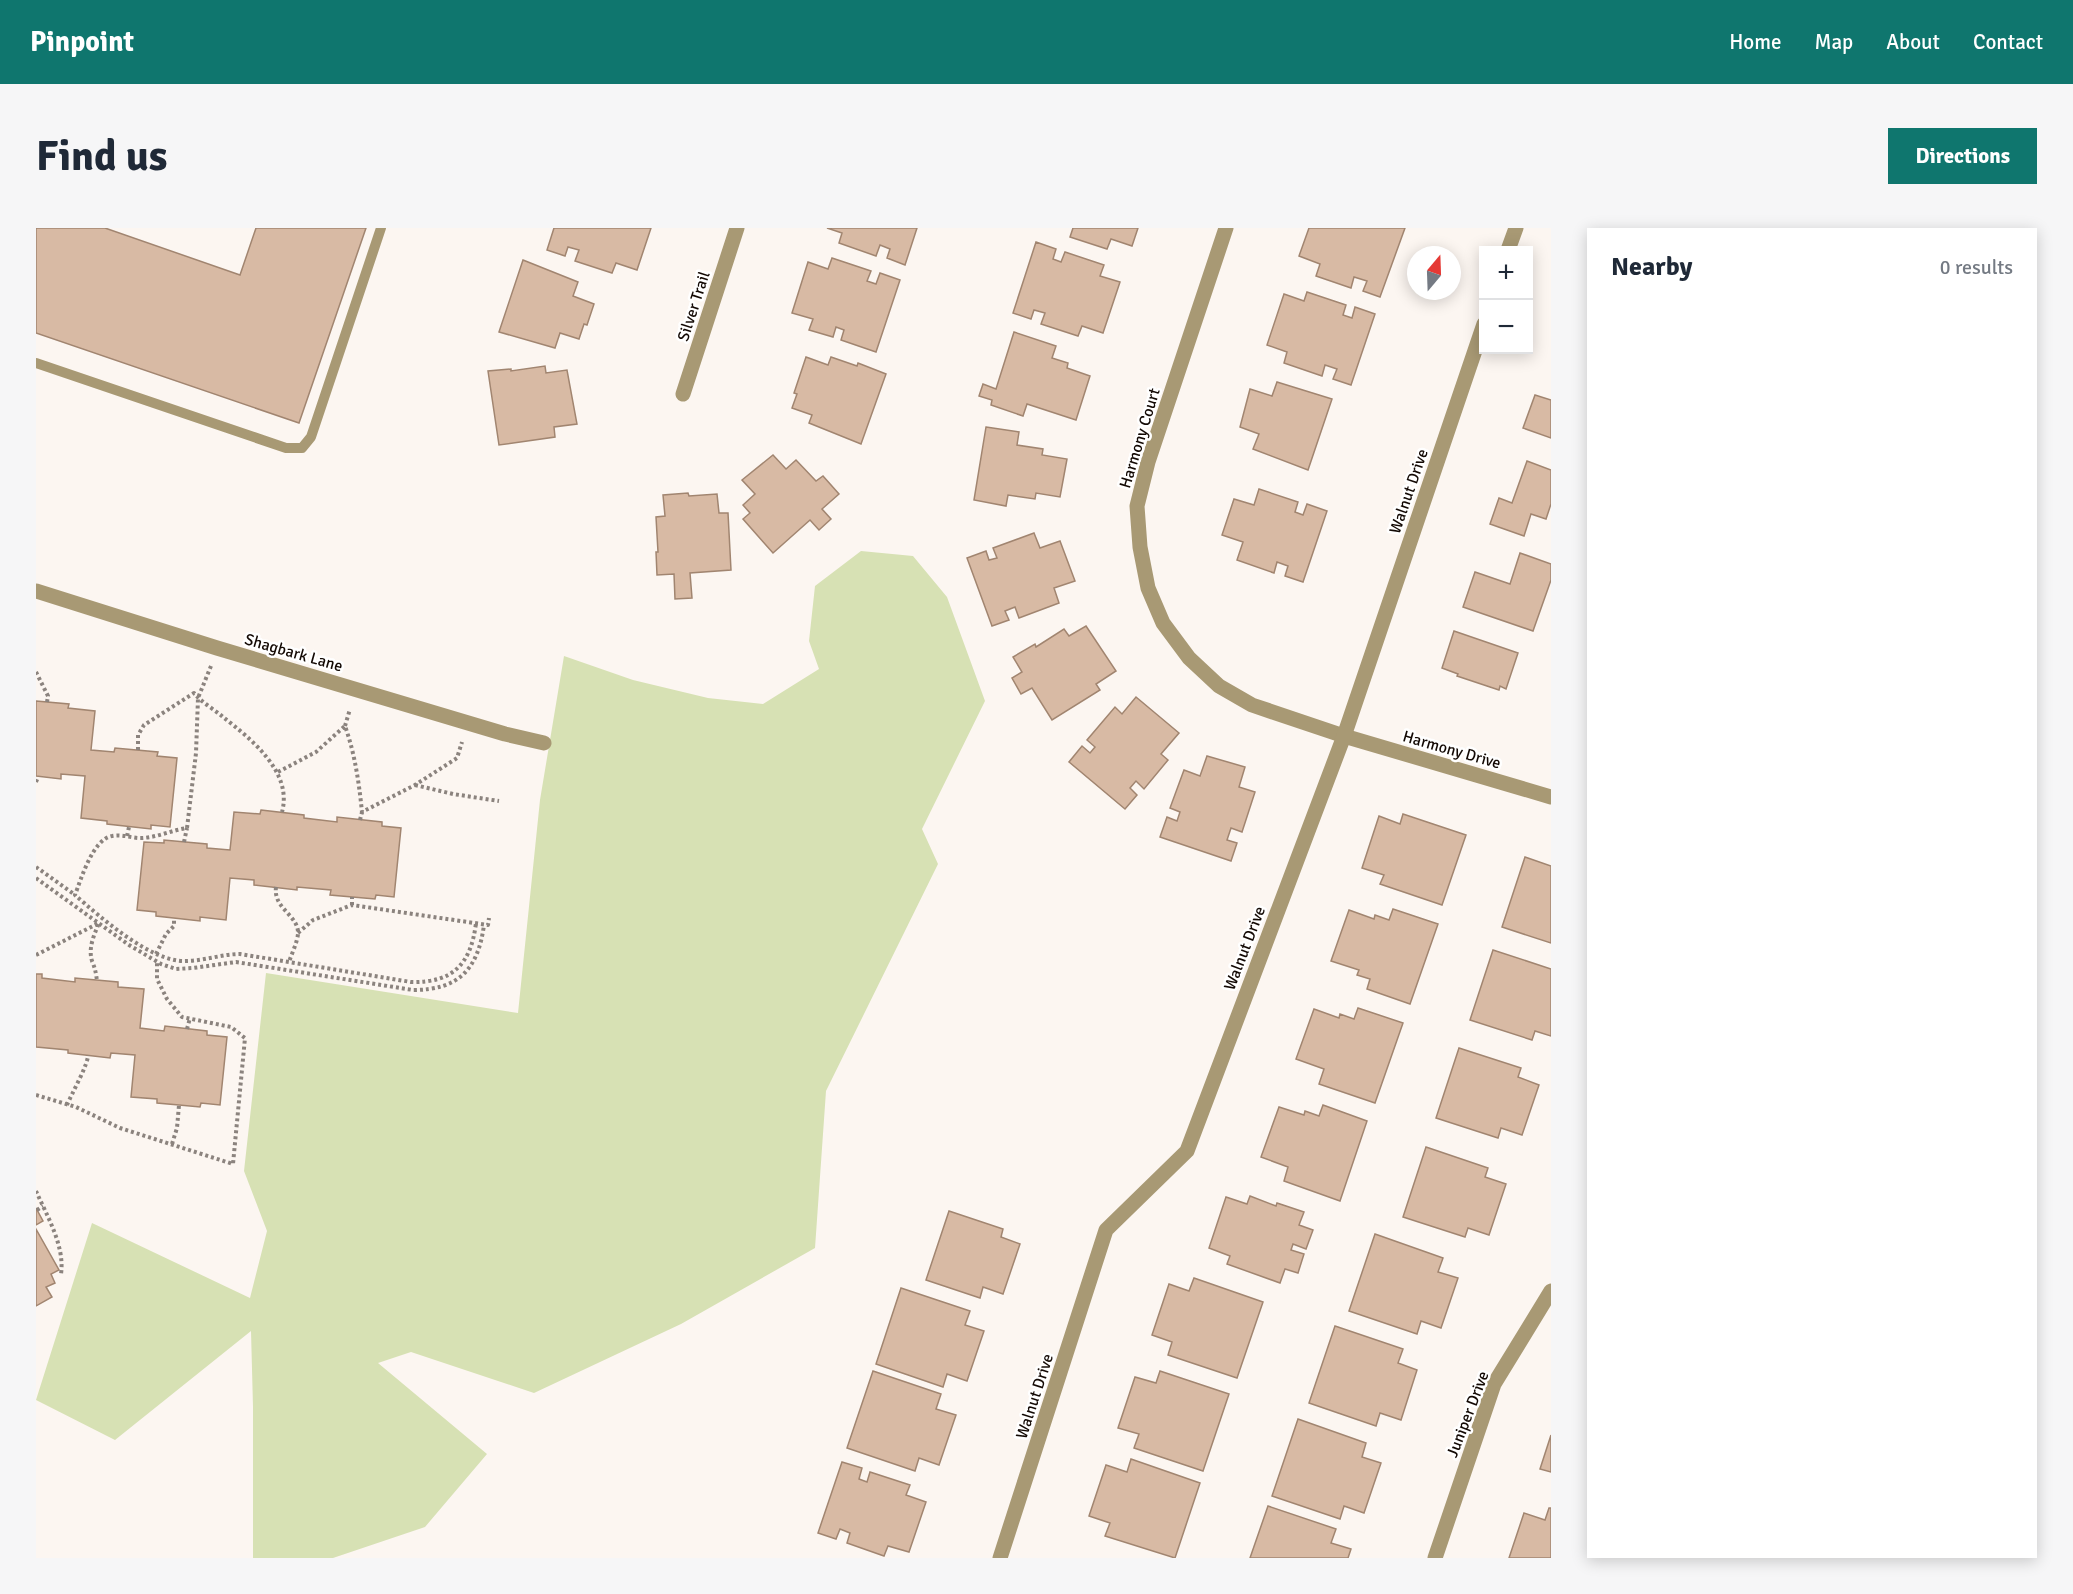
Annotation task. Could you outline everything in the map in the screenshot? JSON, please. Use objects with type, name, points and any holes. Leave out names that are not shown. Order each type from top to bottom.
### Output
[{"type":"street","name":"Silver Trail","points":[[683,394],[737,228]]},
{"type":"street","name":"Harmony Court","points":[[1226,228],[1148,462],[1137,506],[1140,547],[1148,588],[1163,623],[1189,658],[1219,686],[1252,705],[1344,736]]},
{"type":"street","points":[[1509,246],[1516,228]]},
{"type":"street","name":"Walnut Drive","points":[[1000,1558],[1106,1230],[1187,1151],[1344,736],[1479,339]]},
{"type":"street","name":"Shagbark Lane","points":[[36,591],[217,648],[544,743]]},
{"type":"street","name":"Harmony Drive","points":[[1344,736],[1551,796]]},
{"type":"street","name":"Juniper Drive","points":[[1435,1558],[1494,1384],[1551,1291]]},
{"type":"lane","points":[[36,363],[286,448],[302,448],[311,437],[381,228]]},
{"type":"path","points":[[184,842],[196,753],[198,698],[217,648]]},
{"type":"path","points":[[36,672],[48,696],[47,702]]},
{"type":"path","points":[[138,750],[138,735],[144,725],[194,693],[254,744],[278,772],[284,791],[282,812]]},
{"type":"path","points":[[278,772],[316,752],[345,726],[359,780],[362,812],[360,820]]},
{"type":"path","points":[[362,812],[415,785],[457,758]]},
{"type":"path","points":[[36,782],[38,777]]},
{"type":"path","points":[[415,785],[499,801]]},
{"type":"path","points":[[127,836],[129,827]]},
{"type":"path","points":[[75,895],[96,847],[109,836],[141,838],[187,828]]},
{"type":"path","points":[[36,867],[136,942],[169,960],[184,961],[240,954],[426,983],[442,979],[457,970],[472,947],[476,923]]},
{"type":"path","points":[[36,878],[129,945],[157,962],[176,969],[236,962],[413,990],[430,990],[448,985],[463,975],[480,949],[484,925]]},
{"type":"path","points":[[276,887],[276,900],[295,922],[298,933]]},
{"type":"path","points":[[352,897],[352,905]]},
{"type":"path","points":[[83,911],[85,904]]},
{"type":"path","points":[[289,962],[298,933],[313,920],[352,905],[484,925],[488,925],[489,918]]},
{"type":"path","points":[[36,1095],[67,1105],[120,1128],[233,1164],[245,1038],[231,1027],[182,1017],[167,999],[157,979],[157,954],[166,934],[174,926],[174,918]]},
{"type":"path","points":[[36,955],[99,923]]},
{"type":"path","points":[[97,981],[96,969],[92,960],[92,940],[99,923]]},
{"type":"path","points":[[187,1029],[190,1018]]},
{"type":"path","points":[[67,1105],[88,1062],[88,1055]]},
{"type":"path","points":[[172,1144],[177,1128],[179,1105]]},
{"type":"path","points":[[36,1191],[63,1262],[61,1274]]},
{"type":"path","points":[[37,1210],[43,1206]]},
{"type":"green space","points":[[861,551],[913,556],[947,597],[985,701],[922,829],[938,864],[826,1091],[815,1248],[681,1324],[534,1393],[411,1352],[378,1363],[487,1454],[425,1527],[333,1558],[253,1558],[251,1331],[115,1440],[36,1400],[92,1223],[250,1298],[267,1231],[244,1171],[266,973],[518,1013],[540,800],[564,656],[633,680],[708,698],[763,704],[819,669],[809,641],[815,586]]},
{"type":"building","points":[[36,228],[105,228],[240,275],[256,228],[366,228],[299,423],[36,333]]},
{"type":"building","points":[[554,228],[651,228],[637,270],[616,263],[612,273],[575,261],[579,250],[568,247],[565,256],[547,250]]},
{"type":"building","points":[[827,228],[917,228],[905,265],[887,258],[890,249],[880,245],[876,256],[839,243],[842,233]]},
{"type":"building","points":[[1073,228],[1138,228],[1132,246],[1111,239],[1107,249],[1070,237]]},
{"type":"building","points":[[1309,228],[1405,228],[1380,297],[1363,291],[1367,281],[1354,277],[1351,288],[1316,276],[1320,264],[1299,256]]},
{"type":"building","points":[[1036,242],[1056,249],[1053,259],[1061,262],[1065,252],[1104,265],[1100,276],[1120,282],[1103,333],[1082,326],[1078,336],[1041,324],[1045,313],[1034,310],[1031,319],[1013,313]]},
{"type":"building","points":[[832,258],[871,271],[867,281],[876,284],[880,273],[900,280],[876,352],[841,340],[844,330],[836,327],[833,337],[809,330],[813,319],[792,313],[808,262],[828,269]]},
{"type":"building","points":[[523,260],[578,282],[573,296],[594,304],[587,325],[584,324],[579,339],[560,333],[555,348],[499,332]]},
{"type":"building","points":[[1307,292],[1346,305],[1343,315],[1352,318],[1355,307],[1375,314],[1351,385],[1333,379],[1337,369],[1325,365],[1322,376],[1284,363],[1287,352],[1267,345],[1284,294],[1304,301]]},
{"type":"building","points":[[1014,332],[1056,346],[1052,358],[1068,363],[1067,368],[1090,376],[1076,420],[1027,404],[1023,416],[991,405],[992,400],[979,396],[983,384],[996,389]]},
{"type":"building","points":[[806,357],[828,365],[831,357],[857,366],[858,363],[886,374],[861,444],[809,423],[812,415],[792,408],[797,394],[794,393]]},
{"type":"building","points":[[545,366],[546,373],[567,370],[577,424],[554,427],[555,437],[499,445],[488,371],[511,369],[511,371]]},
{"type":"building","points":[[1277,382],[1332,399],[1308,470],[1253,449],[1259,434],[1240,427],[1250,389],[1272,396]]},
{"type":"building","points":[[1535,395],[1551,400],[1551,438],[1523,428]]},
{"type":"building","points":[[986,427],[1019,432],[1017,445],[1043,449],[1042,455],[1067,459],[1060,497],[1036,493],[1035,499],[1008,495],[1006,506],[974,500]]},
{"type":"building","points":[[773,455],[786,469],[796,460],[816,481],[823,476],[839,494],[822,509],[831,519],[819,530],[810,520],[773,553],[743,519],[750,513],[743,505],[755,494],[742,480]]},
{"type":"building","points":[[1527,461],[1551,470],[1551,504],[1546,519],[1531,514],[1524,536],[1490,524],[1499,498],[1512,503]]},
{"type":"building","points":[[1259,489],[1298,502],[1295,512],[1303,515],[1307,504],[1327,511],[1303,582],[1285,576],[1288,566],[1277,562],[1274,573],[1237,560],[1243,542],[1222,535],[1234,499],[1254,505]]},
{"type":"building","points":[[688,493],[689,496],[717,494],[719,513],[728,513],[731,570],[690,573],[692,598],[675,599],[674,574],[657,575],[656,517],[665,516],[663,495]]},
{"type":"building","points":[[1034,533],[1040,548],[1060,541],[1075,581],[1054,588],[1059,603],[1019,618],[1015,607],[1005,611],[1009,620],[992,626],[967,558],[986,551],[989,560],[997,558],[993,548]]},
{"type":"building","points":[[1520,553],[1551,564],[1551,580],[1533,631],[1463,607],[1475,572],[1510,584]]},
{"type":"building","points":[[1086,626],[1116,671],[1096,684],[1100,690],[1052,720],[1032,688],[1021,694],[1012,678],[1022,672],[1013,657],[1035,644],[1036,647],[1064,629],[1069,636]]},
{"type":"building","points":[[1454,631],[1518,653],[1506,689],[1500,686],[1499,690],[1457,676],[1458,674],[1442,668]]},
{"type":"building","points":[[1136,697],[1179,733],[1161,754],[1168,760],[1144,789],[1136,781],[1130,788],[1137,795],[1125,809],[1069,762],[1082,746],[1090,753],[1095,747],[1087,740],[1115,707],[1122,714]]},
{"type":"building","points":[[36,701],[69,704],[68,708],[95,711],[91,750],[114,752],[115,748],[158,752],[157,756],[177,758],[170,827],[151,825],[151,829],[107,824],[107,821],[81,818],[85,776],[61,774],[61,779],[36,776]]},
{"type":"building","points":[[1207,756],[1245,767],[1239,787],[1255,792],[1242,832],[1231,828],[1227,840],[1237,843],[1231,861],[1160,837],[1167,817],[1177,821],[1180,812],[1170,808],[1184,770],[1200,776]]},
{"type":"building","points":[[261,810],[337,822],[337,817],[382,822],[382,826],[401,828],[394,897],[376,895],[375,899],[330,895],[331,890],[297,887],[297,890],[254,885],[254,880],[230,878],[226,920],[200,917],[200,921],[156,916],[156,912],[137,910],[144,842],[164,843],[164,840],[207,844],[207,848],[230,850],[234,812],[260,814]]},
{"type":"building","points":[[1403,814],[1466,835],[1442,905],[1380,884],[1384,875],[1362,868],[1379,816],[1400,824]]},
{"type":"building","points":[[1525,857],[1551,866],[1551,943],[1502,927]]},
{"type":"building","points":[[1393,909],[1438,924],[1410,1004],[1367,989],[1370,979],[1357,975],[1359,970],[1331,961],[1349,910],[1374,919],[1375,915],[1389,920]]},
{"type":"building","points":[[1493,950],[1551,969],[1551,1036],[1535,1031],[1532,1040],[1470,1020]]},
{"type":"building","points":[[36,974],[42,974],[42,978],[75,982],[75,978],[118,982],[118,987],[144,989],[140,1028],[164,1031],[165,1026],[207,1031],[207,1035],[227,1037],[220,1105],[201,1103],[200,1107],[157,1103],[157,1099],[131,1097],[135,1055],[111,1053],[110,1058],[36,1047]]},
{"type":"building","points":[[1358,1008],[1403,1023],[1375,1103],[1319,1084],[1324,1069],[1296,1059],[1314,1009],[1339,1018],[1340,1014],[1354,1019]]},
{"type":"building","points":[[1459,1048],[1521,1068],[1518,1077],[1539,1085],[1522,1135],[1501,1128],[1498,1138],[1436,1118]]},
{"type":"building","points":[[1323,1105],[1367,1121],[1340,1201],[1284,1181],[1288,1167],[1261,1157],[1279,1107],[1304,1115],[1305,1111],[1319,1116]]},
{"type":"building","points":[[1426,1147],[1488,1168],[1485,1177],[1506,1184],[1489,1235],[1468,1228],[1465,1237],[1403,1217]]},
{"type":"building","points":[[1250,1196],[1276,1206],[1277,1203],[1304,1212],[1299,1225],[1313,1230],[1306,1249],[1293,1244],[1291,1250],[1304,1254],[1298,1273],[1285,1269],[1280,1283],[1227,1264],[1230,1256],[1209,1248],[1226,1197],[1247,1204]]},
{"type":"building","points":[[36,1208],[43,1221],[36,1225]]},
{"type":"building","points":[[949,1211],[1003,1229],[1001,1237],[1020,1244],[1003,1294],[983,1287],[980,1298],[926,1280]]},
{"type":"building","points":[[36,1229],[59,1270],[51,1274],[55,1283],[46,1287],[52,1297],[36,1306]]},
{"type":"building","points":[[1375,1234],[1443,1258],[1438,1272],[1458,1278],[1441,1328],[1421,1321],[1417,1334],[1349,1311]]},
{"type":"building","points":[[1194,1278],[1263,1302],[1237,1378],[1168,1355],[1172,1342],[1152,1335],[1169,1284],[1189,1291]]},
{"type":"building","points":[[901,1288],[970,1311],[965,1325],[984,1331],[967,1381],[947,1374],[943,1387],[876,1364]]},
{"type":"building","points":[[1335,1326],[1403,1349],[1398,1363],[1417,1370],[1401,1420],[1380,1413],[1376,1426],[1309,1403]]},
{"type":"building","points":[[873,1371],[941,1394],[936,1409],[956,1415],[939,1465],[919,1458],[915,1471],[847,1448]]},
{"type":"building","points":[[1160,1371],[1229,1394],[1203,1471],[1134,1448],[1139,1434],[1118,1428],[1135,1377],[1156,1383]]},
{"type":"building","points":[[1298,1419],[1366,1443],[1362,1457],[1381,1463],[1364,1513],[1344,1506],[1340,1519],[1272,1496]]},
{"type":"building","points":[[1551,1435],[1551,1472],[1540,1469]]},
{"type":"building","points":[[1131,1459],[1200,1483],[1175,1558],[1105,1536],[1110,1523],[1089,1516],[1106,1465],[1127,1472]]},
{"type":"building","points":[[842,1462],[862,1468],[859,1479],[867,1482],[870,1472],[910,1485],[906,1495],[926,1502],[909,1552],[888,1546],[884,1556],[847,1543],[850,1533],[840,1529],[836,1539],[818,1533]]},
{"type":"building","points":[[1268,1506],[1336,1529],[1331,1543],[1351,1549],[1348,1558],[1250,1558]]},
{"type":"building","points":[[1551,1508],[1551,1558],[1509,1558],[1524,1513],[1545,1520]]}]
